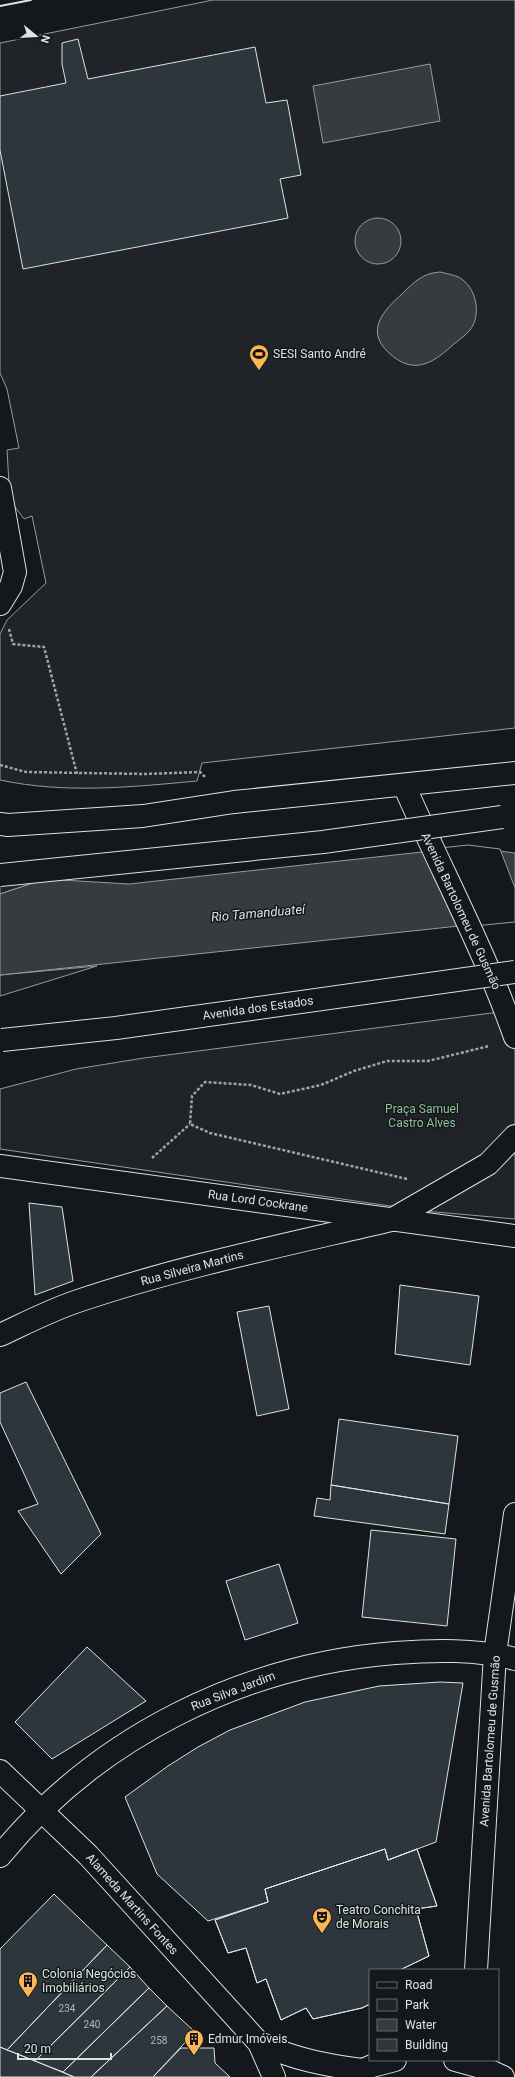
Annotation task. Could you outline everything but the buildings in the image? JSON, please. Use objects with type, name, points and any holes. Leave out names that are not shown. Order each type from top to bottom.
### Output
[{"type":"main road","points":[[0,488],[15,572],[11,586],[1,603]]},
{"type":"main road","points":[[3,825],[143,816],[234,802],[515,774]]},
{"type":"main road","name":"Avenida Bartolomeu de Gusmão","points":[[404,785],[431,847],[498,988],[515,1038]]},
{"type":"main road","points":[[0,875],[323,842],[515,816]]},
{"type":"main road","name":"Avenida dos Estados","points":[[0,1040],[116,1028],[515,972]]},
{"type":"main road","points":[[391,1220],[488,1164],[515,1136]]},
{"type":"main road","name":"Rua Lord Cockrane","points":[[0,1166],[515,1236]]},
{"type":"main road","name":"Rua Silveira Martins","points":[[0,1335],[74,1303],[150,1280],[227,1258],[391,1220]]},
{"type":"main road","name":"Avenida Bartolomeu de Gusmão","points":[[476,1969],[505,1657],[515,1514]]},
{"type":"main road","name":"Rua Silva Jardim","points":[[0,1856],[41,1812],[86,1772],[139,1736],[193,1706],[257,1680],[319,1663],[377,1654],[436,1651],[505,1657]]},
{"type":"main road","name":"Alameda Martins Fontes","points":[[0,1772],[88,1855],[259,2043],[274,2077]]},
{"type":"main road","name":"Alameda Martins Fontes","points":[[259,2043],[284,2054],[355,2074]]},
{"type":"main road","points":[[355,2074],[392,2061]]},
{"type":"main road","points":[[465,2061],[503,2077]]},
{"type":"path","points":[[1,603],[13,644],[44,647],[77,774]]},
{"type":"path","points":[[0,765],[26,772],[77,774],[200,772],[234,802]]},
{"type":"path","points":[[148,1186],[152,1158],[190,1124],[192,1096],[205,1082],[251,1085],[280,1094],[321,1085],[354,1071],[387,1061],[428,1061],[493,1045]]},
{"type":"path","points":[[190,1124],[210,1132],[406,1180],[414,1178]]},
{"type":"green space","name":"SESI Santo André","points":[[213,0],[515,0],[515,728],[202,763],[197,781],[123,787],[74,788],[49,787],[0,780],[0,634],[7,620],[46,583],[32,516],[24,519],[10,500],[7,450],[19,448],[7,389],[0,373],[0,43]]},
{"type":"green space","points":[[0,873],[45,879],[0,894]]},
{"type":"green space","points":[[97,966],[0,996],[0,975]]},
{"type":"green space","name":"Praça Samuel Castro Alves","points":[[515,1010],[515,1219],[424,1211],[0,1149],[0,1089],[76,1069],[144,1058]]},
{"type":"water","points":[[430,64],[440,121],[323,143],[313,86]]},
{"type":"water","points":[[373,218],[383,218],[391,222],[397,228],[401,236],[401,246],[397,254],[391,260],[383,264],[373,264],[365,260],[359,254],[355,246],[355,236],[359,228],[365,222]]},
{"type":"water","points":[[440,272],[461,278],[472,290],[476,304],[476,318],[467,334],[438,357],[430,362],[422,364],[406,364],[388,352],[381,344],[378,336],[380,321],[395,300],[415,282],[429,274]]},
{"type":"water","name":"Rio Tamanduateí","points":[[468,847],[515,853],[515,920],[0,975],[0,894],[45,879],[129,884]]},
{"type":"pier","points":[[468,845],[500,849],[515,888],[515,922],[464,927],[422,850]]},
{"type":"wall","points":[[0,6],[31,0]]},
{"type":"place","name":"SESI Santo André","points":[[259,371]]},
{"type":"place","name":"Teatro Conchita de Morais","points":[[322,1934]]},
{"type":"place","name":"Colonia Negócios Imobiliários","points":[[28,1998]]},
{"type":"place","name":"Edmur Imóveis","points":[[194,2056]]}]
